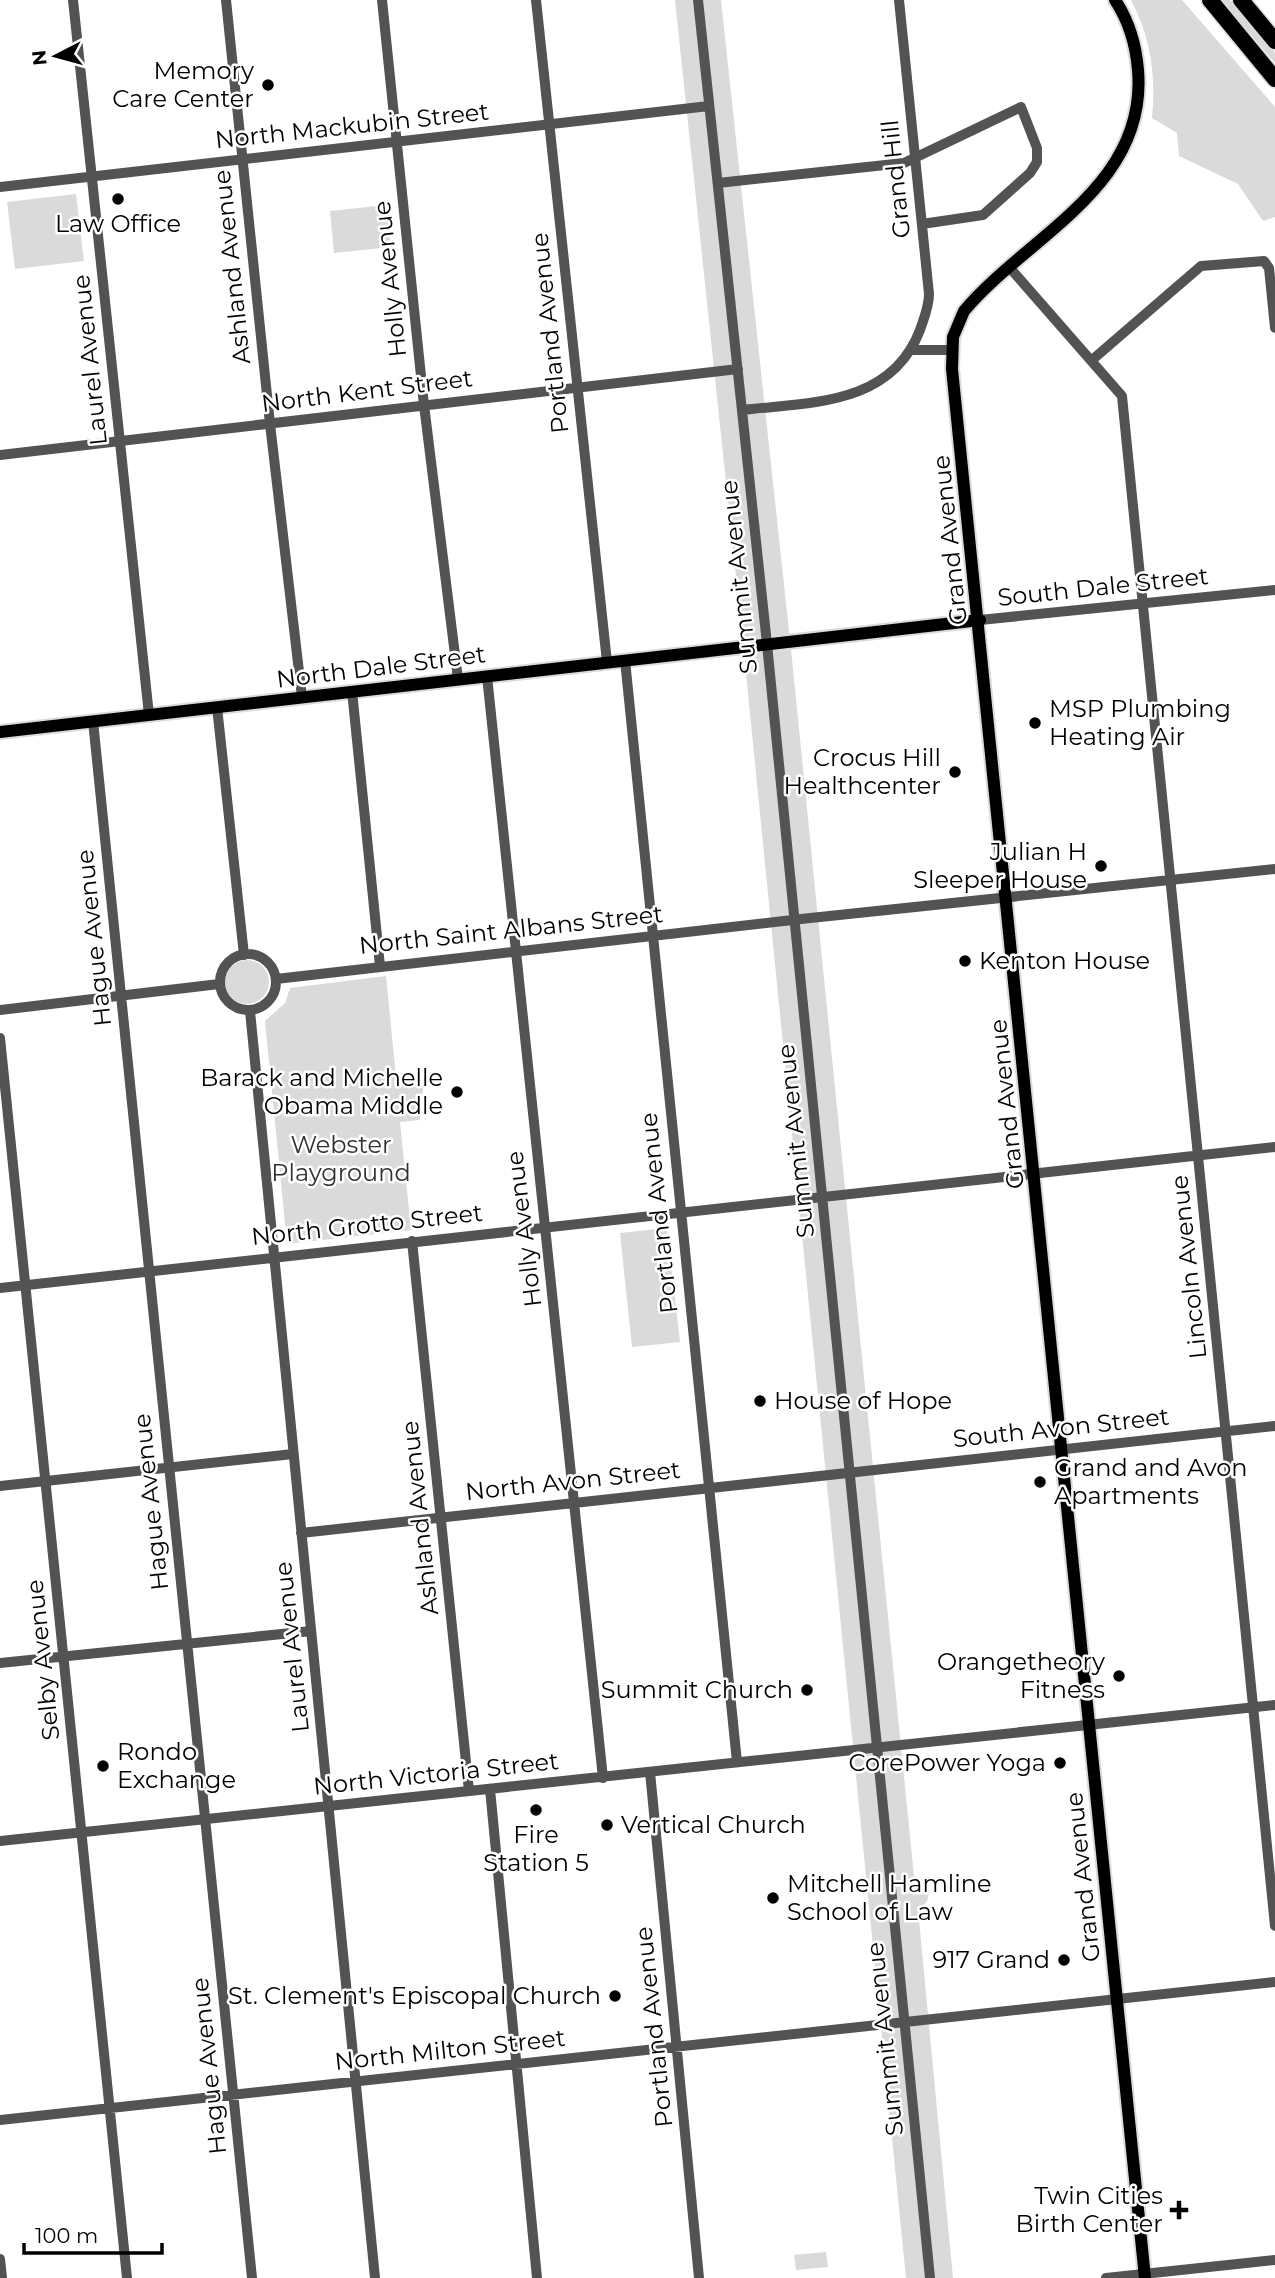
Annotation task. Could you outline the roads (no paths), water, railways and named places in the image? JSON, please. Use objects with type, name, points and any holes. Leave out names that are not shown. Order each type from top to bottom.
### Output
[{"type":"highway","points":[[1210,0],[1275,78]]},
{"type":"highway","points":[[1241,0],[1275,40]]},
{"type":"main road","name":"Grand Avenue","points":[[1115,0],[1125,19],[1137,60],[1138,97],[1131,128],[1115,165],[1095,192],[964,311],[957,322],[952,350],[1144,2276]]},
{"type":"main road","name":"South Dale Street","points":[[768,644],[979,621]]},
{"type":"main road","name":"North Dale Street","points":[[0,732],[768,644]]},
{"type":"street","name":"Laurel Avenue","points":[[73,0],[149,715]]},
{"type":"street","name":"Ashland Avenue","points":[[226,0],[270,424],[302,697]]},
{"type":"street","name":"Holly Avenue","points":[[382,0],[424,405],[458,679]]},
{"type":"street","name":"Portland Avenue","points":[[536,0],[607,662]]},
{"type":"street","name":"Summit Avenue","points":[[698,0],[768,644],[930,2278]]},
{"type":"street","name":"Grand Hill","points":[[899,0],[929,301],[912,350]]},
{"type":"street","name":"North Mackubin Street","points":[[0,187],[709,106]]},
{"type":"street","points":[[718,183],[915,159],[1021,107],[1037,148],[1037,162],[1030,173],[983,215],[922,224]]},
{"type":"street","points":[[1092,360],[1201,266],[1264,261],[1269,268],[1275,328]]},
{"type":"street","name":"Lincoln Avenue","points":[[1010,268],[1122,396],[1275,1926]]},
{"type":"street","points":[[743,410],[843,398],[861,392],[888,374],[912,350],[952,350]]},
{"type":"street","name":"North Kent Street","points":[[0,456],[738,369]]},
{"type":"street","name":"South Dale Street","points":[[979,621],[1275,590]]},
{"type":"street","name":"Portland Avenue","points":[[625,660],[737,1762]]},
{"type":"street","name":"Holly Avenue","points":[[487,676],[603,1778]]},
{"type":"street","points":[[352,691],[380,966]]},
{"type":"street","points":[[217,707],[244,955]]},
{"type":"street","name":"Hague Avenue","points":[[93,721],[252,2278]]},
{"type":"street","name":"North Saint Albans Street","points":[[276,979],[795,919],[1275,869]]},
{"type":"street","points":[[244,955],[263,958],[271,965],[276,979],[272,997],[259,1009],[250,1011],[229,1004],[219,984],[224,966],[230,960],[244,955]]},
{"type":"street","points":[[0,1010],[219,984]]},
{"type":"street","name":"Laurel Avenue","points":[[250,1011],[375,2278]]},
{"type":"street","name":"Selby Avenue","points":[[0,1038],[127,2278]]},
{"type":"street","name":"North Grotto Street","points":[[0,1287],[1275,1147]]},
{"type":"street","name":"Ashland Avenue","points":[[412,1241],[469,1791]]},
{"type":"street","name":"South Avon Street","points":[[851,1472],[1275,1426]]},
{"type":"street","points":[[0,1486],[293,1454]]},
{"type":"street","name":"North Avon Street","points":[[301,1533],[851,1472]]},
{"type":"street","points":[[0,1663],[311,1631]]},
{"type":"street","name":"North Victoria Street","points":[[0,1842],[1275,1705]]},
{"type":"street","name":"Portland Avenue","points":[[650,1772],[699,2278]]},
{"type":"street","points":[[490,1789],[537,2278]]},
{"type":"street","name":"North Milton Street","points":[[0,2120],[1275,1982]]},
{"type":"street","points":[[0,2259],[2,2278]]},
{"type":"street","points":[[1106,2278],[1275,2260]]},
{"type":"place","name":"Memory Care Center","points":[[268,85]]},
{"type":"place","name":"Law Office","points":[[118,199]]},
{"type":"place","name":"MSP Plumbing Heating Air","points":[[1035,723]]},
{"type":"place","name":"Crocus Hill Healthcenter","points":[[955,772]]},
{"type":"place","name":"Julian H Sleeper House","points":[[1101,866]]},
{"type":"place","name":"Kenton House","points":[[965,961]]},
{"type":"place","name":"Barack and Michelle Obama Middle","points":[[457,1092]]},
{"type":"place","name":"House of Hope","points":[[760,1401]]},
{"type":"place","name":"Grand and Avon Apartments","points":[[1040,1482]]},
{"type":"place","name":"Orangetheory Fitness","points":[[1119,1676]]},
{"type":"place","name":"Summit Church","points":[[807,1690]]},
{"type":"place","name":"CorePower Yoga","points":[[1060,1763]]},
{"type":"place","name":"Rondo Exchange","points":[[103,1766]]},
{"type":"place","name":"Fire Station 5","points":[[536,1810]]},
{"type":"place","name":"Vertical Church","points":[[607,1825]]},
{"type":"place","name":"Mitchell Hamline School of Law","points":[[773,1898]]},
{"type":"place","name":"917 Grand","points":[[1064,1960]]},
{"type":"place","name":"St. Clement's Episcopal Church","points":[[615,1996]]},
{"type":"place","name":"Twin Cities Birth Center","points":[[1179,2210]]},
{"type":"park label","name":"Webster Playground","points":[[341,1159]]}]
